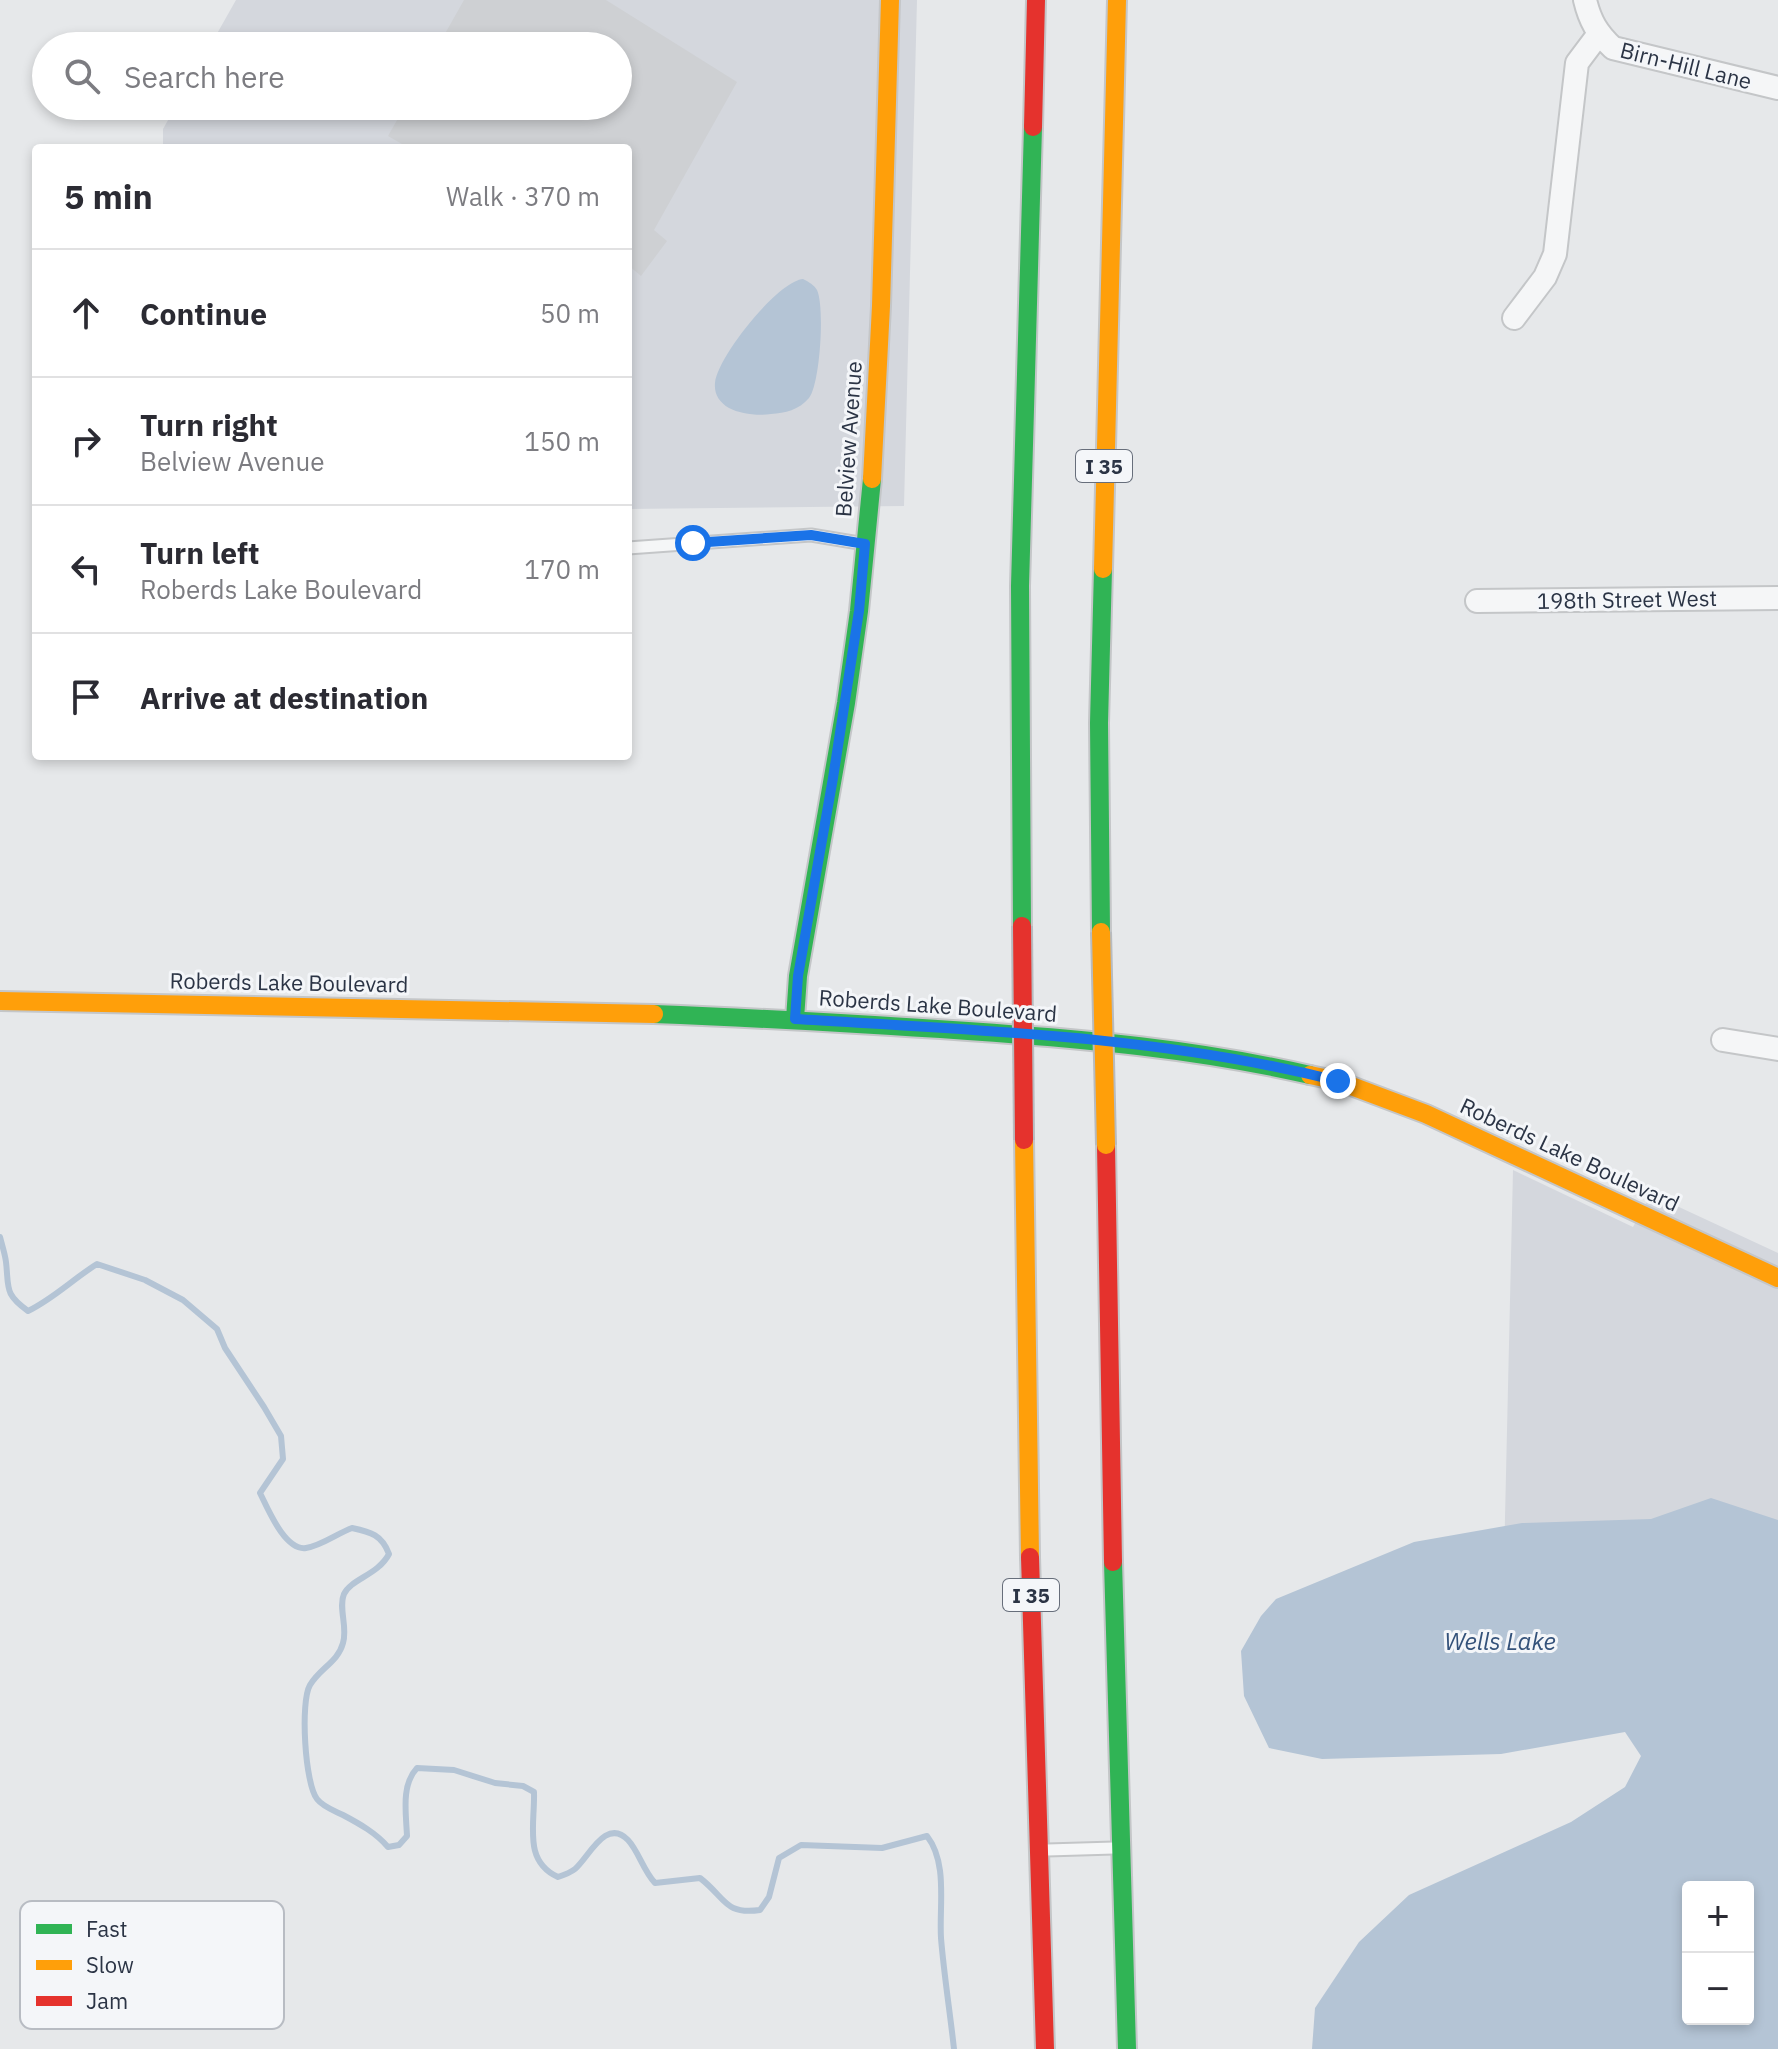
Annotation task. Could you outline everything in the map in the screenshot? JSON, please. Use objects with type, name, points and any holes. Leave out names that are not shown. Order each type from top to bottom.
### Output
[{"type":"main road","name":"Belview Avenue","points":[[795,1019],[798,976],[848,686],[865,544],[877,350],[890,0]]},
{"type":"main road","name":"I 35","points":[[1036,0],[1020,555],[1029,1512],[1045,2049]]},
{"type":"main road","name":"I 35","points":[[1117,0],[1099,723],[1107,1298],[1127,2049]]},
{"type":"main road","name":"Roberds Lake Boulevard","points":[[0,1001],[589,1011],[795,1019],[1154,1046],[1237,1058],[1338,1081],[1383,1097],[1490,1142],[1778,1278]]},
{"type":"street","points":[[1514,318],[1545,277],[1555,254],[1577,63],[1598,35],[1585,0]]},
{"type":"street","name":"Birn-Hill Lane","points":[[1598,35],[1613,48],[1778,88]]},
{"type":"street","name":"198th Street West","points":[[1477,601],[1778,598]]},
{"type":"street","points":[[1723,1040],[1778,1049]]},
{"type":"lane","points":[[632,548],[811,535],[865,544]]},
{"type":"lane","points":[[1038,1850],[1121,1848]]},
{"type":"shaded area","points":[[236,0],[917,0],[904,506],[632,509],[632,144],[163,144],[163,129],[168,120],[632,120],[632,32],[218,32]]},
{"type":"shaded area","points":[[1513,1170],[1633,1227],[1651,1194],[1778,1253],[1778,1634],[1504,1561]]},
{"type":"water","points":[[803,279],[817,290],[821,312],[816,378],[809,398],[796,408],[776,414],[749,414],[729,408],[718,397],[715,387],[718,371],[726,356],[750,322],[779,292]]},
{"type":"water","name":"Wells Lake","points":[[1711,1498],[1778,1520],[1778,2049],[1312,2049],[1315,2008],[1359,1942],[1409,1895],[1571,1822],[1625,1787],[1641,1756],[1625,1732],[1501,1754],[1322,1759],[1269,1748],[1244,1696],[1241,1651],[1261,1616],[1276,1599],[1414,1542],[1522,1523],[1651,1519]]},
{"type":"building","points":[[464,0],[606,0],[737,82],[654,230],[667,241],[641,276],[632,268],[632,144],[402,144],[388,136],[397,120],[632,120],[632,32],[446,32]]},
{"type":"waterway","points":[[0,1237],[9,1290],[28,1311],[97,1264],[145,1280],[183,1300],[217,1329],[225,1348],[281,1436],[283,1459],[260,1493],[284,1536],[298,1547],[306,1548],[352,1528],[375,1535],[383,1542],[389,1554],[384,1561],[352,1584],[344,1594],[341,1650],[314,1679],[307,1694],[307,1761],[313,1790],[320,1802],[367,1829],[388,1847],[399,1845],[407,1836],[407,1791],[417,1768],[454,1770],[495,1783],[523,1786],[534,1792],[535,1852],[547,1870],[558,1877],[575,1869],[605,1836],[620,1834],[632,1845],[655,1883],[700,1878],[726,1903],[748,1911],[760,1910],[769,1897],[779,1858],[801,1845],[882,1848],[927,1836],[934,1847],[940,1872],[941,1938],[954,2049]]},
{"type":"traffic: fast","points":[[1022,926],[1020,586],[1033,127]]},
{"type":"traffic: fast","points":[[795,1019],[798,976],[846,703],[872,479]]},
{"type":"traffic: fast","points":[[1101,932],[1099,723],[1103,569]]},
{"type":"traffic: fast","points":[[654,1014],[1011,1034],[1183,1052],[1310,1075]]},
{"type":"traffic: fast","points":[[1113,1562],[1127,2049]]},
{"type":"traffic: slow","points":[[872,479],[881,306],[890,0]]},
{"type":"traffic: slow","points":[[1103,569],[1117,0]]},
{"type":"traffic: slow","points":[[1101,932],[1106,1145]]},
{"type":"traffic: slow","points":[[0,1001],[654,1014]]},
{"type":"traffic: slow","points":[[1310,1075],[1338,1081],[1426,1114],[1778,1278]]},
{"type":"traffic: slow","points":[[1024,1140],[1030,1557]]},
{"type":"traffic: jam","points":[[1033,127],[1036,0]]},
{"type":"traffic: jam","points":[[1022,926],[1024,1140]]},
{"type":"traffic: jam","points":[[1106,1145],[1113,1562]]},
{"type":"traffic: jam","points":[[1030,1557],[1045,2049]]},
{"type":"route","points":[[693,543],[811,535],[865,544],[859,611],[798,976],[795,1019],[1154,1046],[1237,1058],[1338,1081]]}]
